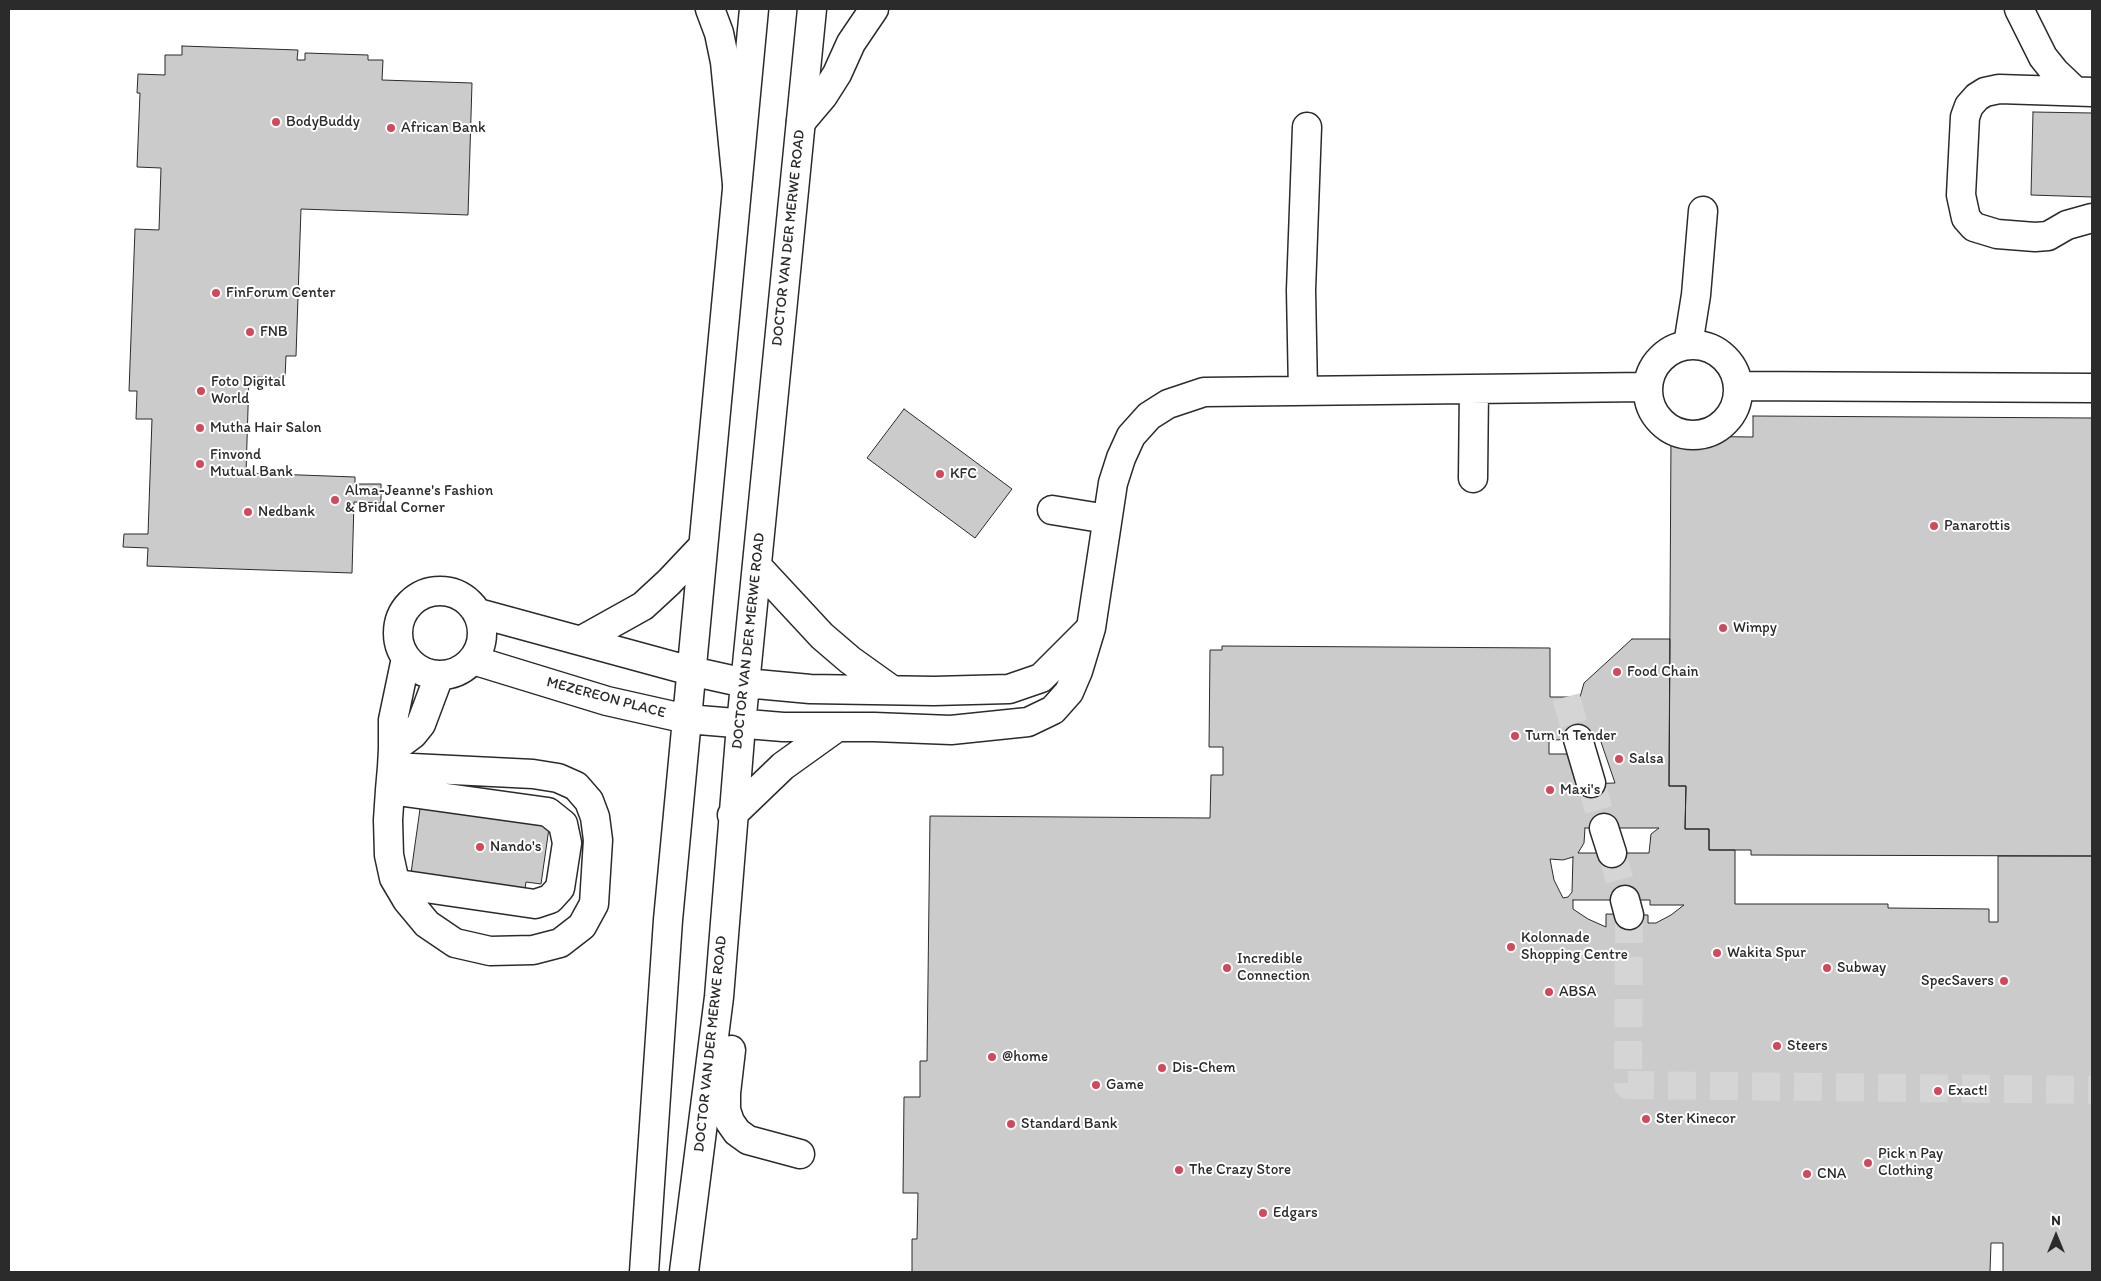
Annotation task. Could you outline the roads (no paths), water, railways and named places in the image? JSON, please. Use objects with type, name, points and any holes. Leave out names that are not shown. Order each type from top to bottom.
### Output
[{"type":"street","points":[[710,9],[719,33],[725,62],[737,184]]},
{"type":"street","points":[[644,1272],[668,920],[754,9]]},
{"type":"street","name":"DOCTOR VAN DER MERWE ROAD","points":[[684,1272],[719,997],[732,815],[812,9]]},
{"type":"street","points":[[801,122],[823,96],[837,74],[851,43],[874,9]]},
{"type":"street","points":[[2019,9],[2043,57],[2055,72],[2084,91]]},
{"type":"street","points":[[2084,91],[1999,89],[1985,92],[1977,97],[1970,106],[1963,130],[1962,207],[1966,218],[1974,227],[1982,231],[2012,236],[2048,236],[2067,225],[2092,218]]},
{"type":"street","points":[[1303,391],[1302,280],[1307,127]]},
{"type":"street","points":[[1688,345],[1696,295],[1703,211]]},
{"type":"street","points":[[1688,345],[1702,345],[1716,351],[1726,360],[1734,372],[1738,386],[1736,401],[1730,414],[1720,425],[1707,432],[1693,435],[1678,433],[1655,415],[1649,401],[1647,387],[1650,374],[1664,354],[1688,345]]},
{"type":"street","points":[[1738,386],[2092,388]]},
{"type":"street","name":"MEZEREON PLACE","points":[[473,660],[607,701],[687,719],[741,725],[951,730],[1028,722],[1054,710],[1069,692],[1078,671],[1091,628],[1113,483],[1131,436],[1149,416],[1168,404],[1204,392],[1647,387]]},
{"type":"street","points":[[1473,478],[1474,389]]},
{"type":"street","points":[[1052,510],[1107,519]]},
{"type":"street","points":[[582,640],[643,606],[703,546]]},
{"type":"street","points":[[756,566],[822,636],[850,660],[892,690]]},
{"type":"street","points":[[444,591],[458,594],[469,602],[478,613],[482,625],[482,638],[479,650],[473,660],[463,668],[452,674],[439,676],[427,674],[415,667],[406,658],[399,646],[397,632],[400,619],[407,607],[417,597],[430,592],[444,591]]},
{"type":"street","points":[[478,613],[692,671],[745,683],[810,688],[892,690],[1009,689],[1041,678],[1091,628]]},
{"type":"street","points":[[392,768],[533,774],[558,778],[576,786],[589,802],[595,817],[598,840],[594,904],[582,926],[560,943],[533,950],[490,950],[454,943],[427,924],[407,900],[398,884],[388,855],[392,720],[406,658]]},
{"type":"street","points":[[392,768],[421,724],[439,676]]},
{"type":"street","points":[[732,815],[783,766],[836,728]]},
{"type":"street","points":[[1578,739],[1591,783]]},
{"type":"street","points":[[392,768],[548,812],[563,824],[568,843],[560,888],[550,899],[535,904],[398,884]]},
{"type":"street","points":[[719,997],[731,1021],[732,1037],[726,1093],[726,1110],[730,1122],[737,1132],[748,1140],[800,1154]]},
{"type":"tunnel","points":[[1566,697],[1578,739]]},
{"type":"tunnel","points":[[1591,783],[1604,828]]},
{"type":"tunnel","points":[[1612,853],[1625,900]]},
{"type":"tunnel","points":[[1629,915],[1628,1085],[2092,1090]]},
{"type":"place","name":"BodyBuddy","points":[[276,122]]},
{"type":"place","name":"African Bank","points":[[391,128]]},
{"type":"place","name":"FinForum Center","points":[[216,293]]},
{"type":"place","name":"FNB","points":[[250,332]]},
{"type":"place","name":"Foto Digital World","points":[[201,391]]},
{"type":"place","name":"Mutha Hair Salon","points":[[200,428]]},
{"type":"place","name":"Finvond Mutual Bank","points":[[200,464]]},
{"type":"place","name":"KFC","points":[[940,474]]},
{"type":"place","name":"Alma-Jeanne's Fashion & Bridal Corner","points":[[335,500]]},
{"type":"place","name":"Nedbank","points":[[248,512]]},
{"type":"place","name":"Panarottis","points":[[1934,526]]},
{"type":"place","name":"Wimpy","points":[[1723,628]]},
{"type":"place","name":"Food Chain","points":[[1617,672]]},
{"type":"place","name":"Turn 'n Tender","points":[[1515,736]]},
{"type":"place","name":"Salsa","points":[[1619,759]]},
{"type":"place","name":"Maxi's","points":[[1550,790]]},
{"type":"place","name":"Nando's","points":[[480,847]]},
{"type":"place","name":"Kolonnade Shopping Centre","points":[[1511,947]]},
{"type":"place","name":"Wakita Spur","points":[[1717,953]]},
{"type":"place","name":"Incredible Connection","points":[[1227,968]]},
{"type":"place","name":"Subway","points":[[1827,968]]},
{"type":"place","name":"SpecSavers","points":[[2004,981]]},
{"type":"place","name":"ABSA","points":[[1549,992]]},
{"type":"place","name":"Steers","points":[[1777,1046]]},
{"type":"place","name":"@home","points":[[992,1057]]},
{"type":"place","name":"Dis-Chem","points":[[1162,1068]]},
{"type":"place","name":"Game","points":[[1096,1085]]},
{"type":"place","name":"Exact!","points":[[1938,1091]]},
{"type":"place","name":"Ster Kinecor","points":[[1646,1119]]},
{"type":"place","name":"Standard Bank","points":[[1011,1124]]},
{"type":"place","name":"Pick n Pay Clothing","points":[[1868,1163]]},
{"type":"place","name":"The Crazy Store","points":[[1179,1170]]},
{"type":"place","name":"CNA","points":[[1807,1174]]},
{"type":"place","name":"Edgars","points":[[1263,1213]]}]
